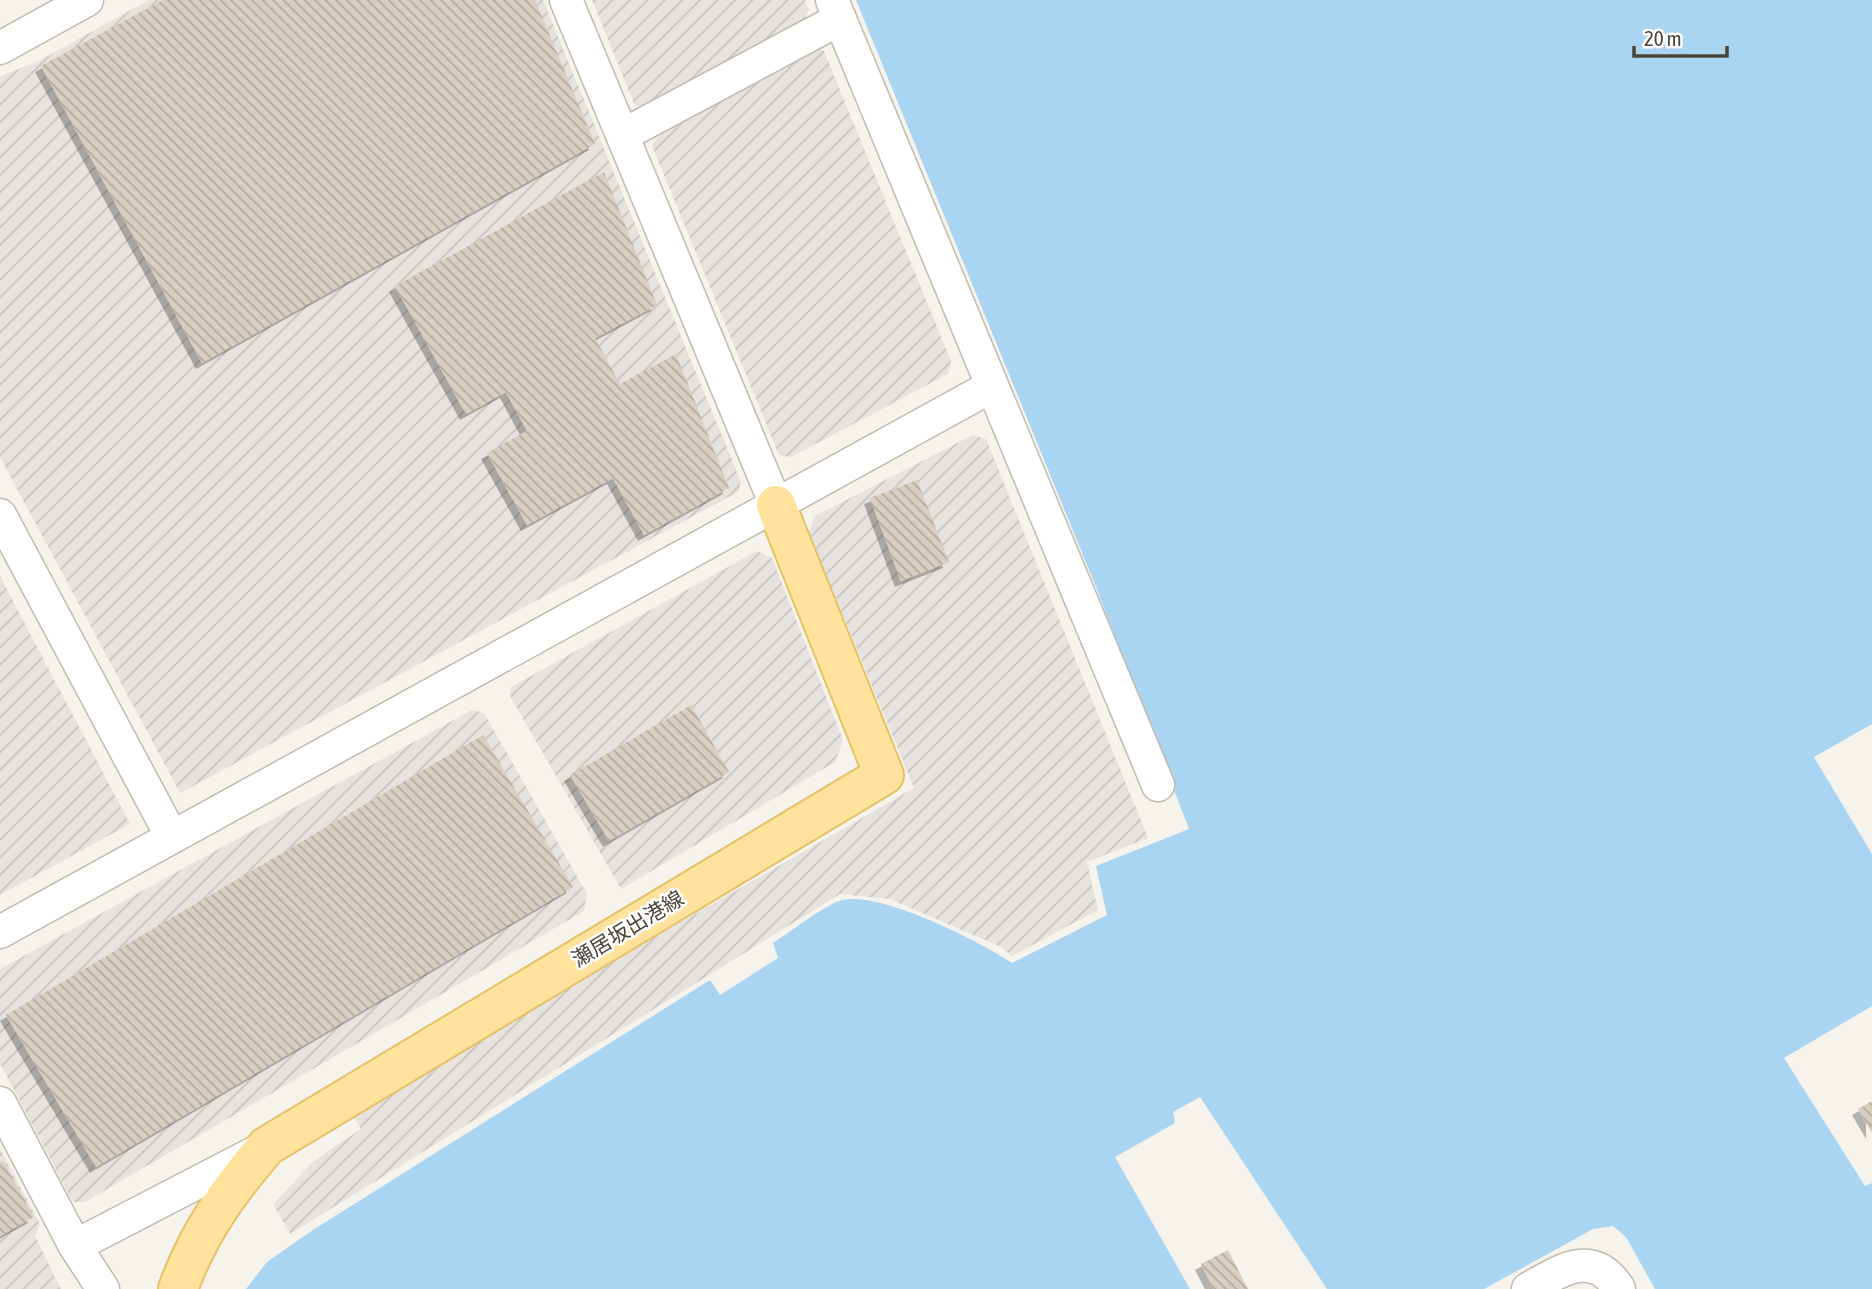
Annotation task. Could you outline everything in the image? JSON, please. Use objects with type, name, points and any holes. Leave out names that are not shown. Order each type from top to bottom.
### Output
[{"type":"main road","name":"瀬居坂出港線","points":[[178,1289],[192,1251],[209,1221],[231,1188],[267,1146],[884,775],[776,505]]},
{"type":"street","points":[[0,48],[87,0]]},
{"type":"street","points":[[566,0],[776,505]]},
{"type":"street","points":[[623,135],[836,10],[1158,785]]},
{"type":"street","points":[[0,932],[992,386]]},
{"type":"street","points":[[0,515],[172,837]]},
{"type":"street","points":[[0,1103],[75,1246],[103,1289]]},
{"type":"street","points":[[75,1246],[267,1146]]},
{"type":"street","points":[[1528,1289],[1566,1268],[1583,1265],[1600,1269],[1619,1289]]},
{"type":"shaded area","points":[[149,0],[543,0],[741,482],[738,492],[180,793],[0,457],[0,76],[35,63]]},
{"type":"shaded area","points":[[592,0],[805,0],[809,10],[804,19],[647,107],[635,106]]},
{"type":"shaded area","points":[[816,48],[824,51],[951,361],[948,374],[791,457],[779,455],[652,146],[656,138]]},
{"type":"shaded area","points":[[973,435],[986,439],[1148,838],[1087,862],[1098,910],[1012,956],[1001,947],[890,899],[840,894],[290,1234],[273,1204],[314,1161],[361,1129],[351,1112],[914,788],[809,532],[815,516]]},
{"type":"shaded area","points":[[757,551],[772,558],[843,740],[835,762],[621,889],[510,696],[511,687]]},
{"type":"shaded area","points":[[0,576],[130,824],[0,895]]},
{"type":"shaded area","points":[[472,710],[484,713],[587,894],[584,911],[85,1202],[73,1202],[0,1063],[0,969]]},
{"type":"shaded area","points":[[0,1149],[40,1224],[35,1236],[61,1289],[0,1289]]},
{"type":"water","points":[[856,0],[1872,0],[1872,724],[1814,757],[1872,854],[1872,1006],[1784,1058],[1865,1186],[1872,1183],[1872,1289],[1655,1289],[1626,1237],[1613,1226],[1593,1229],[1484,1289],[1327,1289],[1200,1097],[1173,1112],[1175,1123],[1115,1157],[1190,1289],[246,1289],[267,1262],[313,1230],[710,980],[720,995],[778,958],[773,943],[836,902],[859,899],[904,910],[976,942],[1012,963],[1107,915],[1096,866],[1189,829],[1094,582]]},
{"type":"building","points":[[163,0],[535,0],[595,144],[202,363],[41,66]]},
{"type":"building","points":[[604,172],[657,305],[595,338],[620,384],[676,354],[729,488],[644,535],[613,478],[527,525],[487,453],[527,431],[506,392],[466,414],[395,286]]},
{"type":"building","points":[[917,480],[949,562],[901,581],[870,498]]},
{"type":"building","points":[[691,705],[729,772],[609,841],[570,775]]},
{"type":"building","points":[[483,735],[573,887],[96,1167],[6,1015]]},
{"type":"building","points":[[1872,1101],[1872,1133],[1858,1109]]},
{"type":"building","points":[[3,1161],[34,1217],[0,1236],[0,1163]]},
{"type":"building","points":[[1228,1250],[1248,1289],[1214,1289],[1201,1264]]}]
